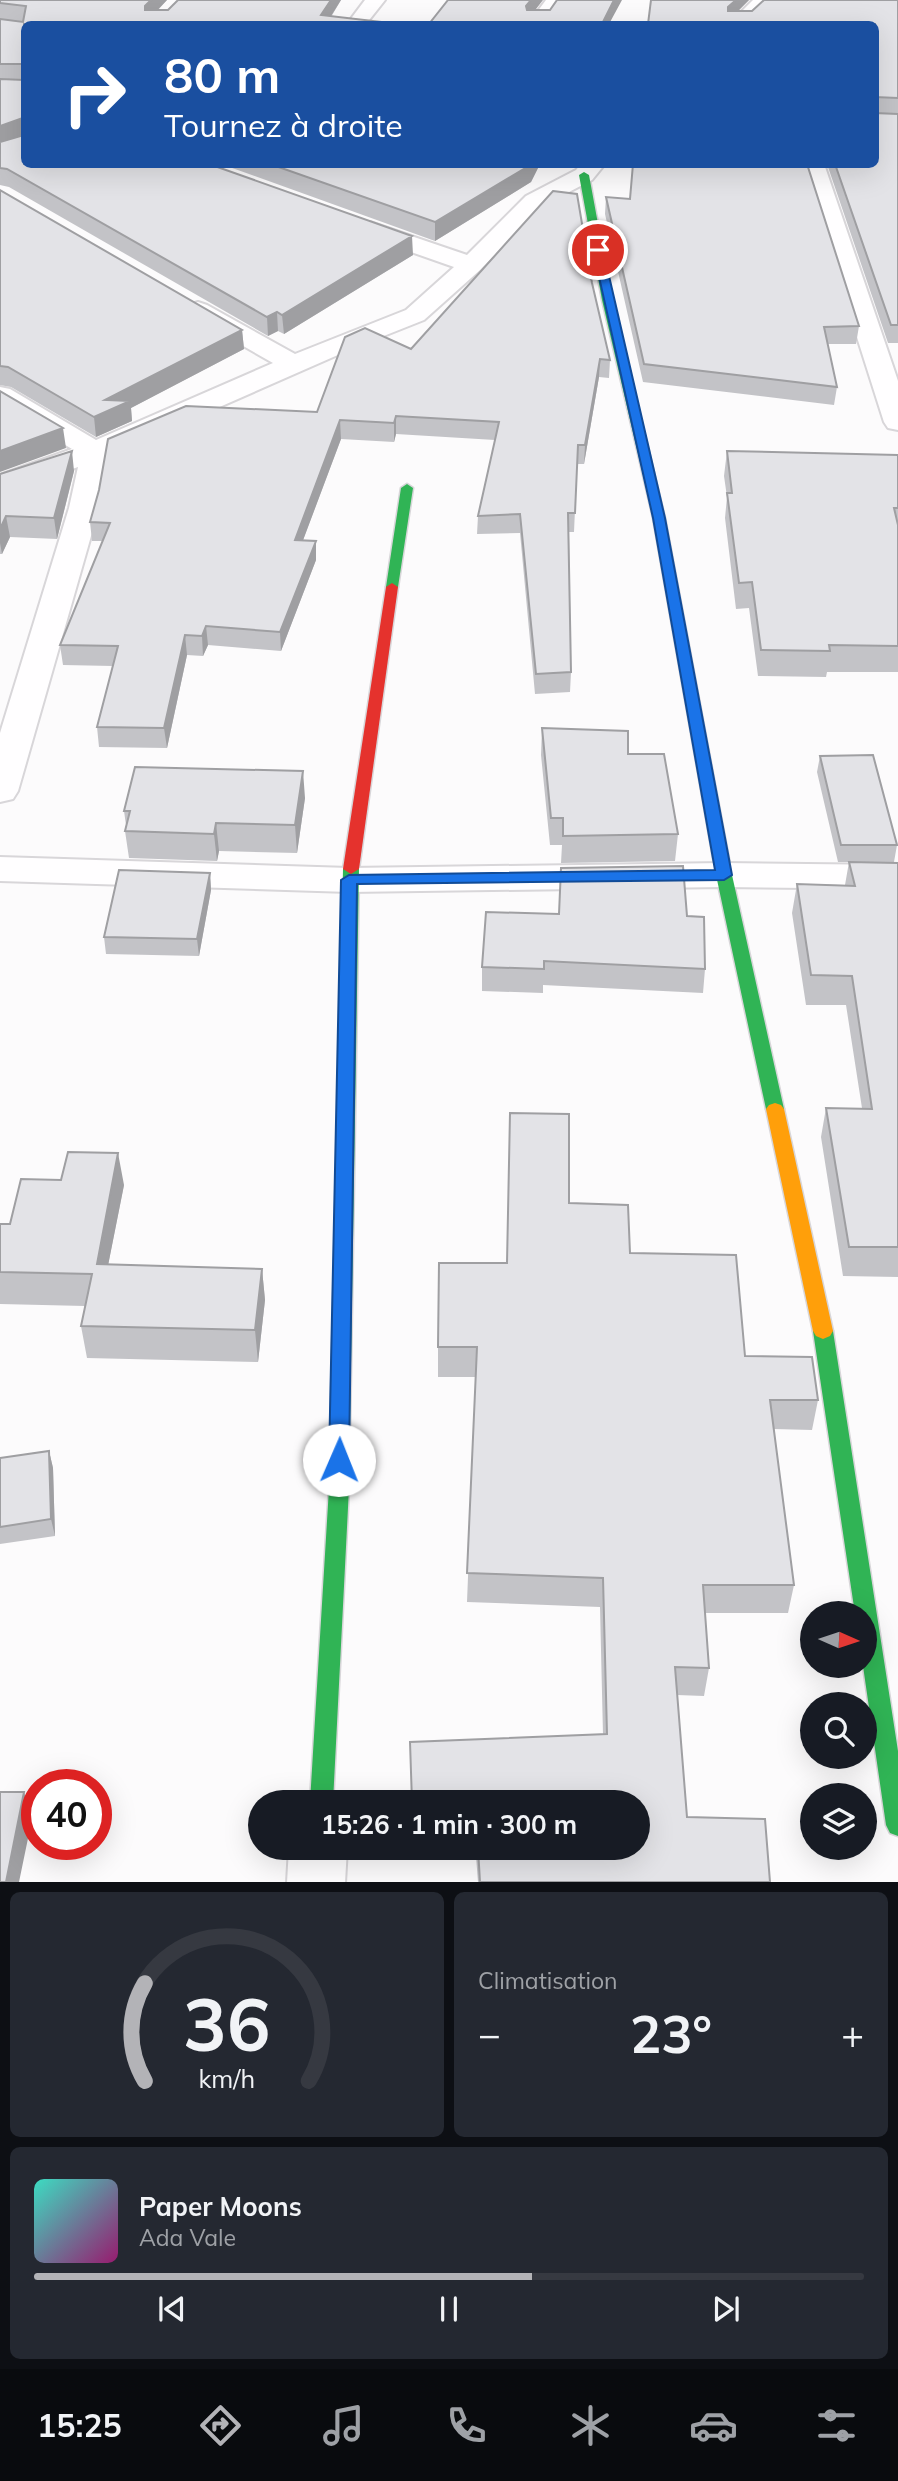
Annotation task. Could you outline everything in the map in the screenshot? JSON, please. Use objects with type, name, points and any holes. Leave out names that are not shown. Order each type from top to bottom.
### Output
[{"type":"street","points":[[358,21],[375,0]]},
{"type":"street","points":[[539,21],[556,0]]},
{"type":"street","points":[[741,21],[764,0]]},
{"type":"street","points":[[814,168],[898,422]]},
{"type":"street","points":[[0,485],[95,451],[294,364],[415,315],[471,265],[534,201],[589,170],[607,300],[659,518],[724,875],[829,1359],[898,1825]]},
{"type":"street","points":[[346,222],[471,265]]},
{"type":"street","points":[[180,300],[294,364]]},
{"type":"street","points":[[0,395],[95,451]]},
{"type":"street","points":[[0,790],[84,508],[95,451]]},
{"type":"street","points":[[322,1790],[339,1488],[349,880],[407,488]]},
{"type":"street","points":[[0,869],[349,880],[724,875],[898,877]]},
{"type":"street","points":[[316,1882],[317,1860]]},
{"type":"building","points":[[0,0],[151,0],[145,10],[168,10],[178,0],[331,0],[321,15],[373,21],[23,21],[26,6],[0,3]]},
{"type":"building","points":[[448,0],[531,0],[526,6],[527,10],[550,10],[557,0],[614,0],[604,21],[431,21]]},
{"type":"building","points":[[651,0],[736,0],[728,7],[728,11],[752,11],[764,0],[898,0],[898,98],[879,97],[879,21],[648,21]]},
{"type":"building","points":[[0,19],[21,22],[21,64],[0,64]]},
{"type":"building","points":[[0,79],[21,80],[21,119],[0,126]]},
{"type":"building","points":[[879,113],[898,114],[898,325],[891,325],[836,168],[879,168]]},
{"type":"building","points":[[21,136],[21,168],[220,168],[412,236],[282,315],[277,312],[267,317],[7,169],[0,168],[0,142]]},
{"type":"building","points":[[281,168],[525,168],[435,222]]},
{"type":"building","points":[[633,168],[808,168],[859,326],[824,327],[837,387],[644,364],[606,197],[630,199]]},
{"type":"building","points":[[0,190],[242,330],[105,400],[130,401],[94,417],[8,367],[0,366]]},
{"type":"building","points":[[553,191],[577,194],[592,283],[610,360],[600,359],[585,445],[578,445],[575,513],[568,513],[571,672],[536,674],[520,514],[478,516],[499,422],[396,416],[394,423],[340,420],[295,540],[316,541],[280,632],[206,626],[202,636],[185,635],[164,728],[97,727],[118,646],[60,645],[110,523],[90,522],[108,439],[186,406],[317,412],[345,337],[365,328],[411,349]]},
{"type":"building","points":[[0,391],[63,428],[0,451]]},
{"type":"building","points":[[72,451],[54,518],[6,516],[0,529],[0,474]]},
{"type":"building","points":[[727,451],[898,455],[898,508],[894,508],[898,525],[898,646],[829,645],[830,651],[761,650],[752,582],[739,583],[727,493],[732,493]]},
{"type":"building","points":[[542,728],[628,731],[628,754],[664,754],[678,834],[563,836],[563,818],[551,818]]},
{"type":"building","points":[[873,755],[897,845],[841,845],[820,756]]},
{"type":"building","points":[[135,767],[303,771],[295,825],[216,823],[214,834],[125,831],[130,811],[124,811]]},
{"type":"building","points":[[849,862],[898,863],[898,1247],[849,1247],[826,1108],[872,1109],[852,976],[811,975],[797,884],[855,886]]},
{"type":"building","points":[[683,866],[687,916],[704,917],[705,969],[544,961],[544,969],[482,967],[486,912],[559,914],[561,868]]},
{"type":"building","points":[[119,870],[210,873],[197,939],[104,937]]},
{"type":"building","points":[[510,1113],[569,1114],[569,1203],[628,1205],[630,1253],[736,1255],[745,1356],[812,1357],[818,1400],[770,1400],[794,1585],[703,1585],[709,1668],[675,1667],[687,1817],[765,1819],[770,1882],[480,1882],[479,1860],[650,1860],[650,1790],[412,1790],[410,1742],[607,1734],[603,1578],[467,1573],[477,1347],[438,1347],[439,1263],[507,1263]]},
{"type":"building","points":[[68,1152],[118,1153],[97,1264],[262,1269],[255,1330],[81,1326],[92,1274],[0,1272],[0,1224],[10,1224],[21,1179],[61,1180]]},
{"type":"building","points":[[49,1451],[51,1519],[0,1527],[0,1458]]},
{"type":"building","points":[[0,1792],[21,1792],[21,1807],[6,1882],[0,1882]]},
{"type":"traffic: fast","points":[[584,175],[607,300],[659,518],[724,875],[775,1109]]},
{"type":"traffic: fast","points":[[392,587],[407,488]]},
{"type":"traffic: fast","points":[[322,1790],[339,1488],[351,869]]},
{"type":"traffic: fast","points":[[823,1331],[898,1825]]},
{"type":"traffic: slow","points":[[775,1109],[823,1331]]},
{"type":"traffic: jam","points":[[351,869],[392,587]]},
{"type":"route","points":[[339,1460],[349,880],[724,875],[659,518],[607,300],[598,250]]}]
